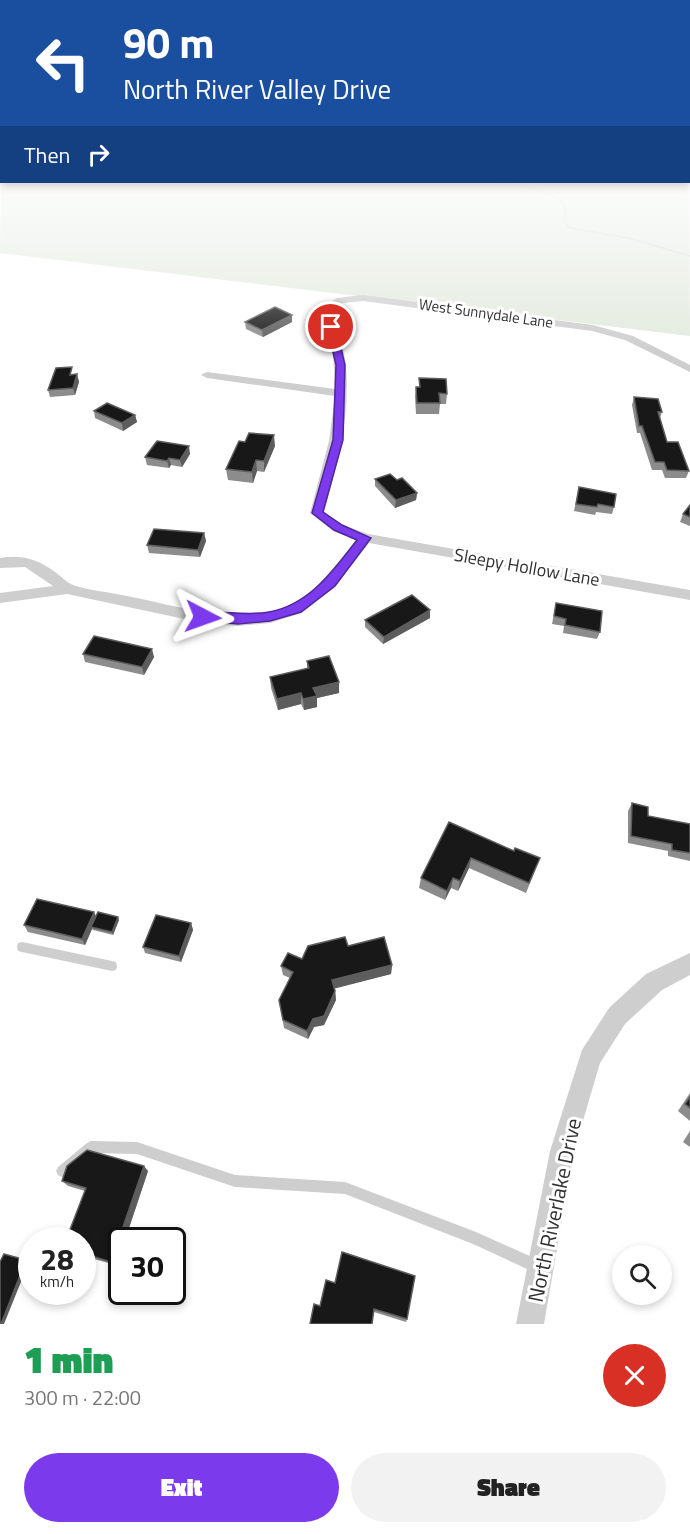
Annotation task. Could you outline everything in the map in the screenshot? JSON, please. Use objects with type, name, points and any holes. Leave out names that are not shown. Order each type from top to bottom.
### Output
[{"type":"street","name":"West Sunnydale Lane","points":[[340,393],[340,365],[327,308],[341,300],[363,297],[593,328],[629,338],[690,369]]},
{"type":"street","points":[[207,375],[340,393]]},
{"type":"street","name":"Sleepy Hollow Lane","points":[[340,393],[338,440],[317,513],[338,528],[365,538],[690,595]]},
{"type":"street","points":[[0,598],[68,589],[203,617],[238,620],[270,617],[296,609],[330,583],[365,538]]},
{"type":"street","points":[[0,563],[15,558],[36,565],[68,589]]},
{"type":"street","name":"North Riverlake Drive","points":[[530,1324],[562,1150],[590,1058],[616,1016],[654,982],[690,964]]},
{"type":"lane","points":[[22,947],[112,966]]},
{"type":"lane","points":[[62,1171],[91,1147],[138,1148],[235,1181],[345,1188],[476,1239],[541,1268]]},
{"type":"path","points":[[581,230],[629,238],[690,256]]},
{"type":"shaded area","points":[[0,230],[689,230],[690,336],[0,253]]},
{"type":"building","points":[[275,307],[292,315],[262,330],[245,322]]},
{"type":"building","points":[[72,367],[70,375],[77,374],[73,388],[48,390],[56,368]]},
{"type":"building","points":[[419,378],[446,379],[447,394],[439,393],[440,403],[417,403],[416,387],[420,387]]},
{"type":"building","points":[[634,397],[658,399],[662,412],[658,412],[667,442],[678,442],[689,471],[667,470],[664,462],[655,462],[642,426],[639,426]]},
{"type":"building","points":[[107,403],[135,415],[122,423],[94,411]]},
{"type":"building","points":[[249,433],[274,435],[264,461],[256,460],[252,472],[226,469],[239,441],[245,442]]},
{"type":"building","points":[[157,441],[189,446],[180,460],[169,458],[167,461],[145,457]]},
{"type":"building","points":[[390,474],[397,480],[402,478],[417,493],[396,500],[375,479]]},
{"type":"building","points":[[579,487],[616,494],[614,507],[576,504]]},
{"type":"building","points":[[690,505],[690,517],[683,514]]},
{"type":"building","points":[[154,529],[204,533],[198,550],[147,545]]},
{"type":"building","points":[[412,595],[430,610],[384,637],[365,620]]},
{"type":"building","points":[[556,603],[602,611],[600,632],[565,625],[566,619],[554,616]]},
{"type":"building","points":[[94,636],[152,649],[142,667],[83,654]]},
{"type":"building","points":[[329,656],[339,682],[313,688],[317,696],[303,699],[301,693],[277,699],[270,677],[309,668],[307,661]]},
{"type":"building","points":[[632,803],[648,807],[648,816],[690,824],[690,853],[672,850],[672,844],[631,836]]},
{"type":"building","points":[[449,822],[514,851],[515,848],[540,858],[529,883],[471,858],[460,881],[453,878],[447,891],[421,878]]},
{"type":"building","points":[[37,899],[94,912],[82,939],[24,925]]},
{"type":"building","points":[[98,912],[118,917],[112,932],[91,927]]},
{"type":"building","points":[[156,915],[191,923],[179,956],[143,947]]},
{"type":"building","points":[[345,937],[348,946],[384,937],[392,965],[332,980],[335,991],[324,1016],[313,1019],[307,1031],[283,1020],[279,1000],[293,972],[281,966],[288,953],[302,959],[308,946]]},
{"type":"building","points":[[690,1097],[690,1108],[685,1104]]},
{"type":"building","points":[[87,1150],[144,1166],[123,1227],[108,1227],[108,1261],[96,1257],[96,1227],[71,1227],[86,1188],[62,1181],[67,1166]]},
{"type":"building","points":[[342,1252],[415,1276],[407,1319],[374,1309],[372,1324],[310,1324],[314,1304],[320,1306],[326,1280],[335,1283]]},
{"type":"building","points":[[4,1254],[18,1258],[18,1280],[1,1324],[0,1324],[0,1262]]},
{"type":"route","points":[[203,617],[238,620],[270,617],[296,609],[330,583],[365,538],[338,528],[317,513],[338,440],[340,365],[331,327]]}]
